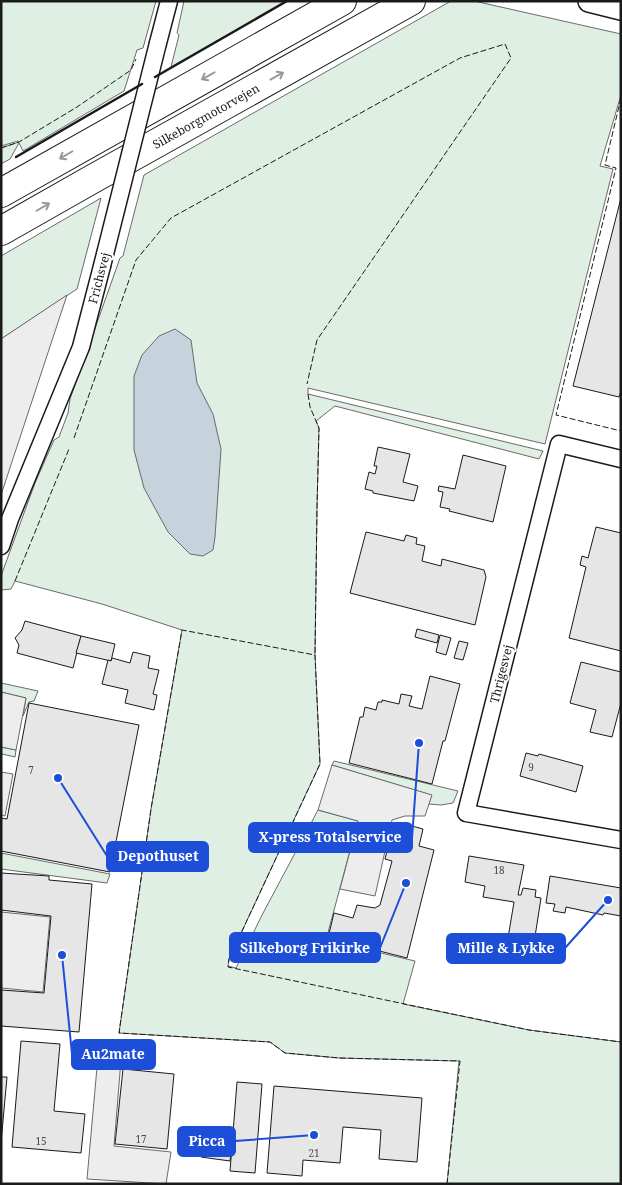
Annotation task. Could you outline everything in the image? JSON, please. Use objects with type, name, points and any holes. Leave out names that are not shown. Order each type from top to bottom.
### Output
[{"type":"highway","points":[[1,193],[342,1]]},
{"type":"highway","name":"Silkeborgmotorvejen","points":[[1,232],[411,1]]},
{"type":"street","name":"Frichsvej","points":[[1,546],[10,519],[81,347],[169,1]]},
{"type":"street","points":[[588,1],[621,9]]},
{"type":"street","name":"Thrigesvej","points":[[621,459],[559,444],[466,813],[621,840]]},
{"type":"green space","points":[[1,1],[156,1],[143,48],[137,50],[124,91],[23,151],[19,143],[10,159],[1,164],[1,148],[19,142],[1,146]]},
{"type":"green space","points":[[184,1],[287,1],[171,67],[179,35],[177,33]]},
{"type":"green space","points":[[451,1],[474,1],[621,34],[621,95],[600,166],[613,169],[545,444],[308,388],[308,394],[543,451],[539,459],[335,406],[316,421],[319,428],[315,655],[320,764],[229,959],[228,966],[236,968],[318,810],[358,821],[326,940],[415,961],[403,1004],[529,1030],[621,1042],[621,1184],[447,1184],[459,1061],[339,1058],[285,1053],[270,1042],[119,1033],[151,809],[182,630],[102,604],[15,581],[11,589],[1,590],[1,576],[35,483],[54,440],[59,437],[68,413],[70,399],[120,258],[123,256],[144,175]]},
{"type":"green space","points":[[101,198],[77,289],[1,339],[1,256]]},
{"type":"green space","points":[[1,683],[38,691],[34,701],[29,702],[23,716],[26,698],[1,692]]},
{"type":"green space","points":[[1,747],[16,750],[15,757],[2,754],[1,758]]},
{"type":"green space","points":[[334,761],[458,791],[453,803],[429,804],[431,795],[332,765]]},
{"type":"green space","points":[[1,853],[110,874],[107,883],[1,869]]},
{"type":"shaded area","points":[[67,295],[1,495],[1,339]]},
{"type":"shaded area","points":[[175,329],[191,340],[197,383],[213,414],[221,449],[213,550],[203,556],[190,554],[168,532],[144,488],[134,450],[134,376],[142,355],[159,336]]},
{"type":"shaded area","points":[[1,692],[26,698],[16,750],[1,747]]},
{"type":"shaded area","points":[[332,765],[432,795],[425,816],[405,816],[392,820],[375,896],[340,889],[358,821],[318,810]]},
{"type":"shaded area","points":[[1,772],[13,774],[5,816],[1,815]]},
{"type":"shaded area","points":[[1,912],[50,917],[43,992],[1,988]]},
{"type":"shaded area","points":[[98,1056],[121,1060],[114,1146],[171,1152],[166,1184],[87,1179]]},
{"type":"building","points":[[621,198],[621,391],[619,397],[573,386]]},
{"type":"building","points":[[378,447],[410,454],[403,482],[418,486],[414,501],[373,493],[373,491],[365,489],[369,472],[375,474],[377,466],[374,466]]},
{"type":"building","points":[[463,455],[506,466],[493,522],[440,507],[443,492],[438,491],[439,486],[455,489]]},
{"type":"building","points":[[596,527],[621,533],[621,651],[569,638],[586,567],[580,565],[582,556],[588,558]]},
{"type":"building","points":[[366,532],[404,541],[406,535],[417,538],[416,544],[425,546],[422,561],[441,566],[442,559],[484,570],[486,577],[475,625],[350,593]]},
{"type":"building","points":[[25,621],[81,636],[73,668],[17,653],[19,645],[15,638],[22,630]]},
{"type":"building","points":[[417,629],[439,635],[437,643],[415,637]]},
{"type":"building","points":[[440,635],[451,638],[446,655],[436,652]]},
{"type":"building","points":[[81,636],[115,644],[111,661],[76,653]]},
{"type":"building","points":[[459,641],[468,643],[463,660],[454,658]]},
{"type":"building","points":[[133,652],[150,656],[148,668],[159,670],[153,694],[157,695],[154,710],[125,703],[128,690],[102,684],[108,660],[111,661],[112,658],[130,663]]},
{"type":"building","points":[[581,662],[621,672],[621,703],[612,737],[590,732],[596,710],[570,703]]},
{"type":"building","points":[[430,676],[460,684],[432,784],[349,763],[360,717],[363,717],[365,707],[376,710],[378,702],[382,702],[382,700],[399,704],[401,694],[412,696],[409,706],[422,709]]},
{"type":"building","points":[[29,703],[139,725],[110,872],[1,851],[1,818],[7,819]]},
{"type":"building","points":[[526,753],[538,756],[539,754],[583,766],[576,792],[520,776]]},
{"type":"building","points":[[401,823],[423,829],[419,846],[434,850],[407,958],[328,938],[334,913],[353,918],[357,905],[375,908],[380,905],[392,861],[385,859],[393,828],[401,825]]},
{"type":"building","points":[[469,856],[524,865],[518,895],[521,895],[523,888],[536,890],[535,897],[541,898],[534,943],[508,938],[514,902],[483,897],[485,886],[465,882]]},
{"type":"building","points":[[1,873],[49,876],[49,880],[92,884],[79,1032],[1,1026],[1,990],[44,993],[51,916],[1,910]]},
{"type":"building","points":[[550,876],[621,888],[621,916],[604,913],[603,915],[566,907],[565,913],[553,911],[555,904],[546,903]]},
{"type":"building","points":[[21,1041],[60,1044],[54,1111],[85,1114],[81,1153],[12,1147]]},
{"type":"building","points":[[123,1069],[174,1074],[167,1149],[115,1144]]},
{"type":"building","points":[[1,1077],[7,1077],[1,1143]]},
{"type":"building","points":[[237,1082],[262,1084],[255,1173],[230,1171]]},
{"type":"building","points":[[274,1086],[422,1098],[417,1162],[379,1159],[381,1130],[343,1127],[340,1163],[303,1160],[302,1176],[267,1173]]},
{"type":"building","points":[[205,1128],[234,1131],[230,1161],[201,1157]]},
{"type":"fence","points":[[74,438],[136,260],[171,218],[460,58],[505,44],[511,58],[317,340],[307,384]]},
{"type":"fence","points":[[1,148],[19,142],[77,107],[131,70],[136,59]]},
{"type":"fence","points":[[621,98],[605,165],[616,168],[556,415],[621,431]]},
{"type":"fence","points":[[308,394],[310,407],[319,428],[315,655]]},
{"type":"fence","points":[[15,581],[69,449]]},
{"type":"fence","points":[[447,1184],[460,1061],[339,1058],[285,1053],[270,1042],[119,1033],[151,809],[182,630],[315,655],[320,764],[229,959],[228,967],[529,1030],[621,1042]]},
{"type":"wall","points":[[155,77],[287,1]]},
{"type":"wall","points":[[16,157],[142,84]]},
{"type":"place","name":"X-press Totalservice","points":[[419,743]]},
{"type":"place","name":"Depothuset","points":[[58,778]]},
{"type":"place","name":"Silkeborg Frikirke","points":[[406,883]]},
{"type":"place","name":"Mille & Lykke","points":[[608,900]]},
{"type":"place","name":"Au2mate","points":[[62,955]]},
{"type":"place","name":"Picca","points":[[314,1135]]}]
